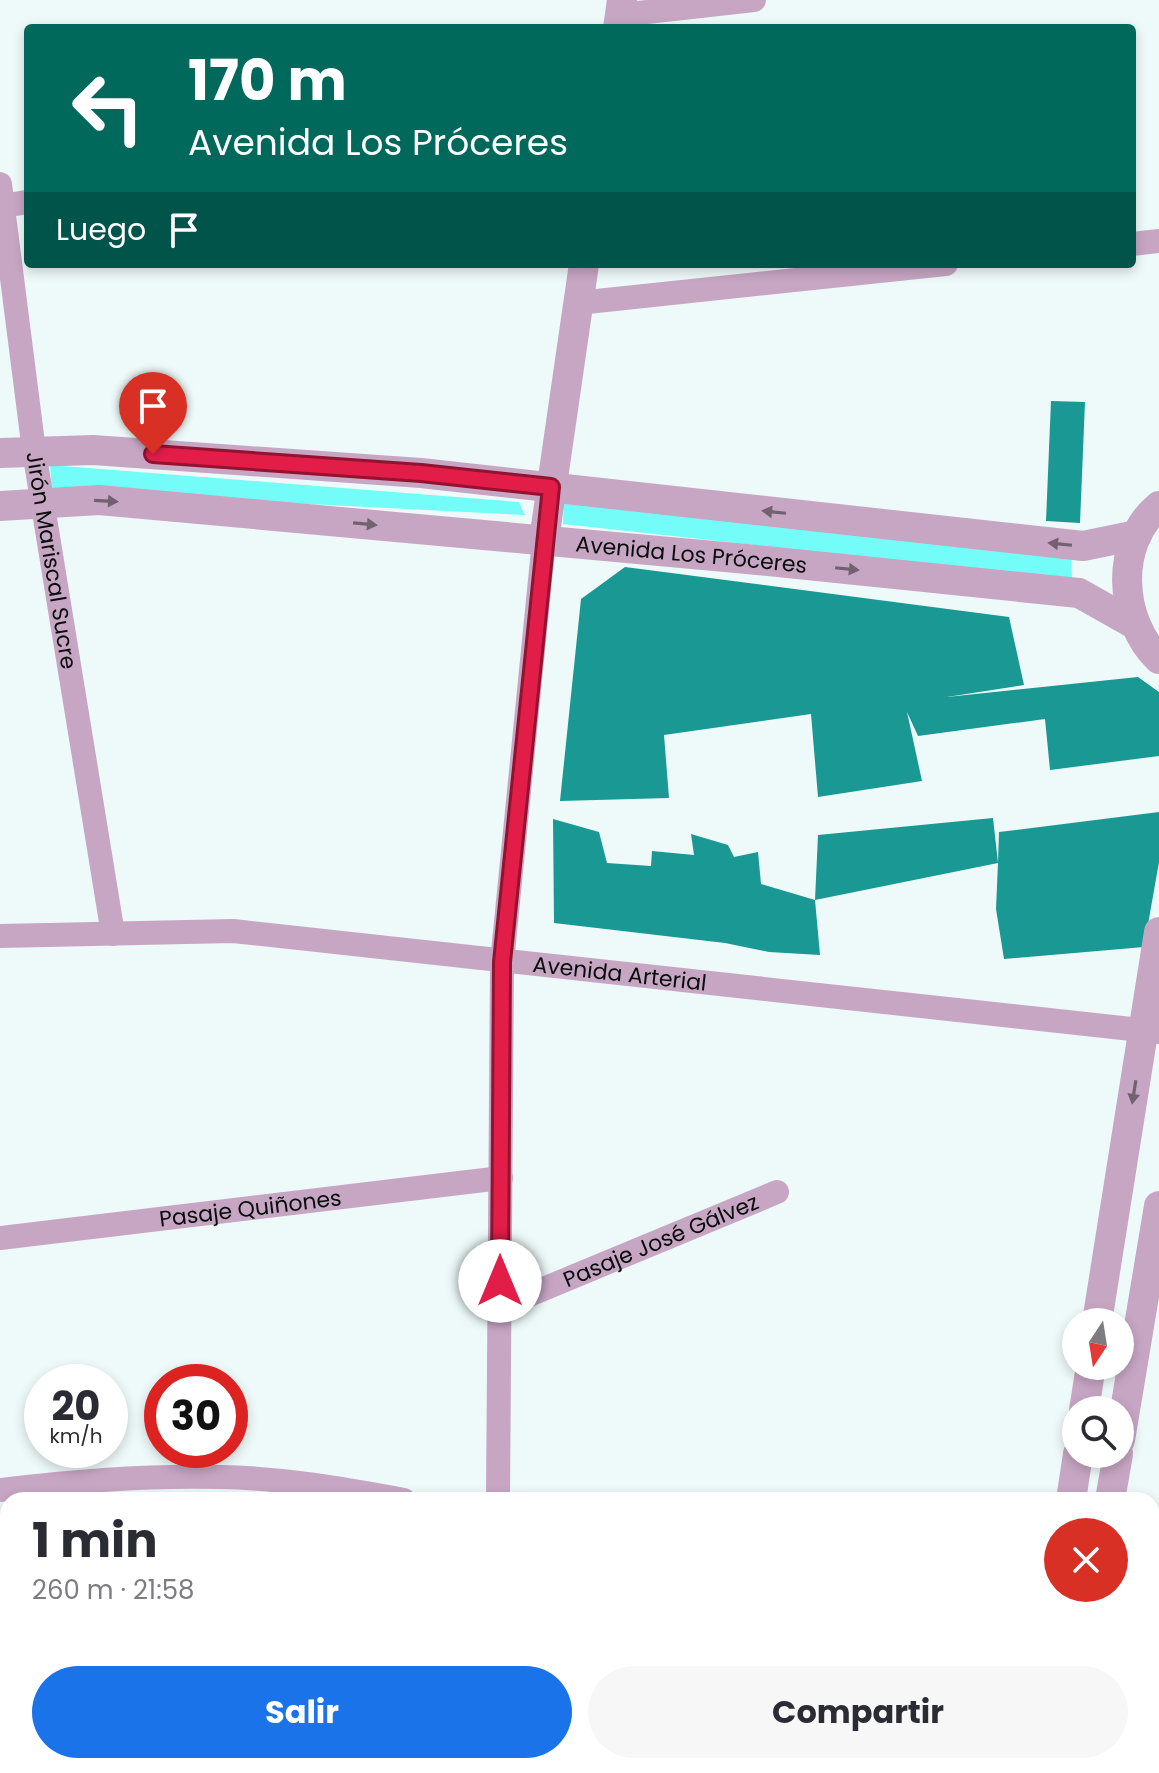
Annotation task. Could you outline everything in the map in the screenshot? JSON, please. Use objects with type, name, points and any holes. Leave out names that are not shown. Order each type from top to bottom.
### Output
[{"type":"street","points":[[620,14],[754,0]]},
{"type":"street","points":[[1,198],[24,201]]},
{"type":"street","name":"Jirón Mariscal Sucre","points":[[1,198],[34,451],[113,934]]},
{"type":"street","points":[[1136,244],[1159,241]]},
{"type":"street","points":[[498,1492],[502,962],[544,540],[583,268]]},
{"type":"street","points":[[578,303],[908,268]]},
{"type":"street","points":[[0,453],[93,450],[421,473],[1083,546],[1137,535]]},
{"type":"street","name":"Avenida Los Próceres","points":[[0,506],[99,500],[1079,593],[1134,624]]},
{"type":"street","points":[[1159,506],[1137,535],[1128,564],[1127,595],[1134,624],[1149,650],[1159,659]]},
{"type":"street","name":"Avenida Arterial","points":[[0,936],[233,931],[1151,1031]]},
{"type":"street","points":[[1100,1308],[1151,1031],[1159,932]]},
{"type":"street","name":"Pasaje Quiñones","points":[[0,1238],[501,1178]]},
{"type":"street","name":"Pasaje José Gálvez","points":[[500,1307],[777,1192]]},
{"type":"street","points":[[1127,1396],[1159,1206]]},
{"type":"street","points":[[1072,1492],[1076,1468]]},
{"type":"street","points":[[1111,1492],[1116,1468]]},
{"type":"street","points":[[0,1490],[84,1480],[223,1477],[360,1492]]},
{"type":"shaded area","points":[[50,465],[519,502],[525,515],[52,491]]},
{"type":"shaded area","points":[[564,500],[1071,556],[1072,580],[563,524]]},
{"type":"building","points":[[1051,401],[1085,402],[1080,523],[1046,521]]},
{"type":"building","points":[[625,567],[1009,617],[1024,685],[947,697],[1138,677],[1159,692],[1159,756],[1050,770],[1045,719],[918,736],[907,712],[922,781],[818,797],[811,714],[664,735],[669,798],[560,801],[581,599]]},
{"type":"building","points":[[1159,812],[1159,862],[1144,947],[1004,959],[996,909],[999,832]]},
{"type":"building","points":[[993,818],[998,863],[815,900],[818,835]]},
{"type":"building","points":[[553,819],[599,832],[607,863],[651,866],[652,851],[694,855],[691,834],[728,845],[734,857],[758,852],[761,884],[815,900],[820,955],[769,952],[725,943],[554,923]]},
{"type":"route","points":[[153,454],[421,473],[551,487],[502,962],[500,1281]]}]
